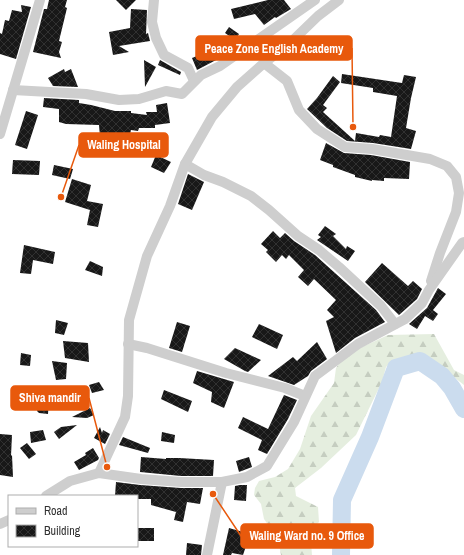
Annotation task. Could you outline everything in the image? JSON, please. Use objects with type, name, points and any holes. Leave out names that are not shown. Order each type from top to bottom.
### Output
[{"type":"street","points":[[0,134],[40,0]]},
{"type":"street","points":[[154,0],[152,22],[156,38],[164,54],[188,68],[194,81]]},
{"type":"street","points":[[14,90],[86,94],[119,100],[139,99],[166,91],[182,94],[201,75],[220,66],[315,0]]},
{"type":"street","points":[[99,473],[125,417],[128,396],[128,344],[130,320],[147,256],[170,206],[185,164],[212,118],[237,87],[264,63],[289,44],[318,16],[338,0]]},
{"type":"street","points":[[264,63],[287,81],[299,110],[317,129],[345,147],[372,149],[430,159],[447,166],[456,177],[458,193],[456,212],[440,253],[429,290]]},
{"type":"street","points":[[185,164],[257,201],[298,236],[319,250],[339,267],[381,306],[395,324]]},
{"type":"street","points":[[48,495],[70,481],[99,473],[141,479],[181,482],[222,482],[247,477],[267,466],[294,422],[315,376],[358,344],[405,319],[422,303],[429,290],[464,242]]},
{"type":"street","points":[[128,344],[147,348],[226,373],[285,388],[305,396]]},
{"type":"street","points":[[207,555],[222,482]]},
{"type":"green space","points":[[434,334],[454,370],[464,375],[464,385],[432,360],[415,357],[391,362],[386,367],[382,382],[356,435],[321,468],[295,488],[296,496],[318,507],[319,522],[314,529],[311,542],[312,555],[281,555],[278,539],[264,519],[261,504],[254,495],[255,488],[259,481],[275,477],[288,469],[300,449],[311,416],[334,383],[336,368],[345,355],[388,335]]},
{"type":"building","points":[[49,0],[67,0],[65,7],[67,8],[59,41],[62,42],[59,52],[61,58],[33,52],[44,9],[47,9]]},
{"type":"building","points":[[116,0],[136,0],[126,10]]},
{"type":"building","points":[[268,0],[284,0],[291,9],[276,18],[275,17],[264,25],[255,14],[234,19],[231,9]]},
{"type":"building","points":[[21,5],[31,7],[16,59],[0,54],[0,33],[2,34],[5,20],[9,21],[12,10],[22,12]]},
{"type":"building","points":[[131,9],[147,10],[146,34],[148,33],[150,41],[119,46],[129,52],[113,55],[109,32],[130,28]]},
{"type":"building","points":[[229,27],[239,34],[235,40],[225,33]]},
{"type":"building","points":[[214,49],[218,59],[197,70],[192,58]]},
{"type":"building","points":[[144,60],[156,67],[145,87]]},
{"type":"building","points":[[160,60],[181,72],[180,75],[158,65]]},
{"type":"building","points":[[64,69],[65,72],[71,69],[78,87],[53,86],[48,78]]},
{"type":"building","points":[[342,74],[402,83],[404,75],[416,77],[406,128],[416,131],[411,149],[373,143],[347,141],[327,128],[307,109],[333,76],[340,82],[323,105],[327,108],[323,112],[355,141],[356,133],[379,137],[380,135],[391,137],[397,96],[373,92],[373,88],[341,83]]},
{"type":"building","points":[[44,98],[79,100],[79,103],[115,111],[131,111],[131,113],[147,115],[146,112],[157,112],[156,105],[167,103],[170,123],[155,125],[155,128],[139,128],[138,131],[131,130],[127,147],[100,137],[99,125],[66,124],[59,122],[59,109],[43,107]]},
{"type":"building","points":[[26,111],[38,115],[27,149],[15,145]]},
{"type":"building","points":[[326,143],[344,153],[371,155],[410,162],[409,179],[384,178],[384,181],[372,181],[355,177],[355,175],[333,167],[333,165],[320,160]]},
{"type":"building","points":[[156,155],[171,162],[164,173],[151,167]]},
{"type":"building","points":[[13,160],[40,161],[39,175],[12,174]]},
{"type":"building","points":[[54,165],[73,169],[70,179],[52,175]]},
{"type":"building","points":[[188,174],[204,182],[192,210],[178,204]]},
{"type":"building","points":[[72,179],[91,185],[87,201],[103,204],[98,227],[87,225],[90,210],[65,202]]},
{"type":"building","points":[[325,226],[336,234],[333,236],[346,249],[347,246],[355,251],[348,261],[317,240],[321,237],[318,235]]},
{"type":"building","points":[[273,231],[280,238],[285,233],[315,255],[376,310],[385,322],[355,338],[336,353],[326,321],[334,317],[327,310],[336,300],[314,279],[308,286],[298,277],[304,270],[289,255],[286,259],[282,255],[276,262],[266,252],[268,250],[261,244]]},
{"type":"building","points":[[24,245],[55,252],[53,264],[33,260],[31,274],[20,273]]},
{"type":"building","points":[[90,261],[103,267],[102,276],[85,270]]},
{"type":"building","points":[[382,263],[408,286],[413,281],[422,289],[417,299],[399,315],[365,282]]},
{"type":"building","points":[[438,288],[446,294],[433,310],[438,314],[433,321],[425,316],[417,329],[409,324],[427,308]]},
{"type":"building","points":[[56,320],[68,323],[64,335],[55,333]]},
{"type":"building","points":[[177,322],[190,326],[182,352],[169,348]]},
{"type":"building","points":[[259,324],[283,335],[277,349],[252,337]]},
{"type":"building","points":[[63,341],[88,343],[89,362],[65,358]]},
{"type":"building","points":[[317,342],[327,359],[311,371],[308,376],[294,385],[268,376],[293,357],[297,361]]},
{"type":"building","points":[[235,348],[261,360],[248,372],[245,371],[224,359]]},
{"type":"building","points":[[21,353],[31,355],[30,366],[20,365]]},
{"type":"building","points":[[52,361],[67,363],[66,379],[56,380]]},
{"type":"building","points":[[197,371],[234,382],[224,408],[211,402],[212,392],[193,383]]},
{"type":"building","points":[[99,382],[104,390],[92,393],[89,385]]},
{"type":"building","points":[[164,390],[192,401],[188,412],[161,399]]},
{"type":"building","points":[[284,395],[297,400],[288,419],[267,454],[258,450],[262,440],[238,428],[243,417],[268,429]]},
{"type":"building","points":[[35,398],[49,400],[48,414],[39,413],[37,411]]},
{"type":"building","points":[[90,408],[94,415],[87,418],[72,417]]},
{"type":"building","points":[[77,425],[59,439],[54,432],[61,427]]},
{"type":"building","points":[[100,427],[102,433],[103,430],[110,434],[105,444],[94,438]]},
{"type":"building","points":[[43,430],[46,440],[31,443],[30,432]]},
{"type":"building","points":[[162,432],[175,435],[174,443],[161,441]]},
{"type":"building","points":[[0,434],[12,435],[11,456],[12,455],[13,477],[0,475]]},
{"type":"building","points":[[123,437],[150,448],[148,453],[119,445]]},
{"type":"building","points":[[27,443],[36,454],[29,459],[20,448]]},
{"type":"building","points":[[93,448],[99,458],[98,460],[79,470],[74,462],[86,455],[85,453]]},
{"type":"building","points":[[141,457],[214,460],[213,476],[181,476],[140,472]]},
{"type":"building","points":[[249,457],[252,467],[239,472],[236,461]]},
{"type":"building","points":[[116,482],[181,488],[203,488],[200,504],[187,502],[183,522],[174,520],[176,512],[151,505],[151,499],[138,499],[138,495],[115,495]]},
{"type":"building","points":[[247,485],[246,501],[234,500],[235,486]]},
{"type":"building","points":[[138,528],[154,528],[154,541],[138,541]]},
{"type":"building","points":[[229,528],[250,534],[243,555],[232,553],[231,555],[223,555]]},
{"type":"building","points":[[187,543],[202,545],[201,555],[186,555]]},
{"type":"waterway","points":[[341,555],[342,500],[370,437],[396,368],[420,361],[442,376],[452,388],[464,409]]},
{"type":"place","name":"Peace Zone English Academy","points":[[353,127]]},
{"type":"place","name":"Waling Hospital","points":[[61,197]]},
{"type":"place","name":"Shiva mandir","points":[[107,467]]},
{"type":"place","name":"Waling Ward no. 9 Office","points":[[213,494]]}]
